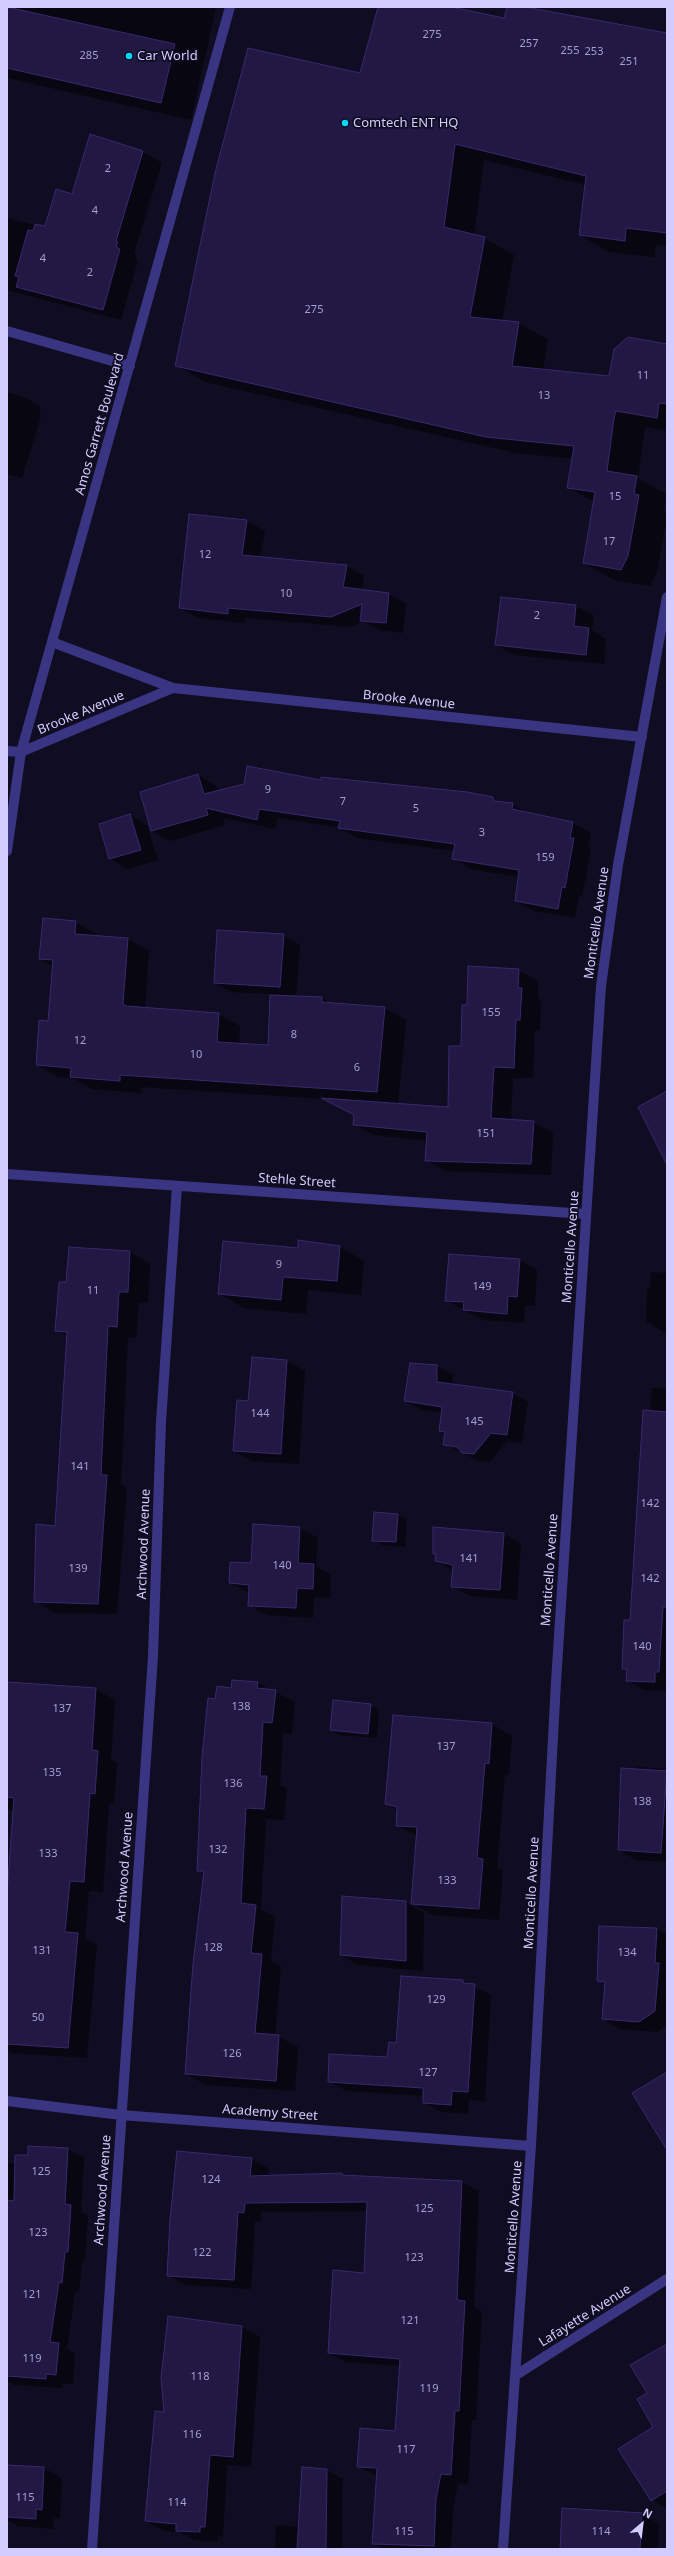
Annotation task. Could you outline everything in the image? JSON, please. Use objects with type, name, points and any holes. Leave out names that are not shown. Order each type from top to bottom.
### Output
[{"type":"street","name":"Amos Garrett Boulevard","points":[[7,851],[21,752],[230,7]]},
{"type":"street","points":[[7,331],[130,366]]},
{"type":"street","name":"Monticello Avenue","points":[[503,2549],[531,2146],[555,1690],[601,986],[618,865],[667,597]]},
{"type":"street","name":"Brooke Avenue","points":[[52,642],[173,688],[642,737]]},
{"type":"street","name":"Brooke Avenue","points":[[21,752],[173,688]]},
{"type":"street","points":[[7,751],[21,752]]},
{"type":"street","name":"Stehle Street","points":[[7,1174],[586,1214]]},
{"type":"street","name":"Archwood Avenue","points":[[92,2549],[153,1656],[161,1422],[177,1186]]},
{"type":"street","name":"Academy Street","points":[[7,2102],[121,2115],[531,2146]]},
{"type":"street","name":"Lafayette Avenue","points":[[516,2375],[667,2279]]},
{"type":"building","points":[[7,7],[175,44],[161,103],[7,68]]},
{"type":"building","points":[[378,7],[451,7],[504,18],[507,7],[525,7],[667,33],[667,233],[626,228],[625,241],[579,235],[586,176],[455,144],[444,227],[485,237],[470,317],[519,322],[512,366],[609,376],[614,349],[628,337],[667,344],[667,404],[659,403],[657,418],[616,411],[614,418],[607,471],[637,476],[634,494],[639,495],[628,556],[621,570],[583,563],[595,492],[567,488],[574,446],[486,437],[175,366],[215,173],[248,48],[360,73]]},
{"type":"building","points":[[90,134],[143,151],[116,241],[118,242],[116,247],[120,249],[103,310],[16,287],[19,277],[15,276],[28,230],[33,231],[35,224],[45,226],[56,189],[72,194]]},
{"type":"building","points":[[189,514],[247,520],[242,555],[347,565],[343,587],[389,593],[386,623],[360,621],[362,604],[331,617],[228,608],[228,614],[179,608]]},
{"type":"building","points":[[501,597],[576,605],[574,626],[589,628],[586,655],[495,645]]},
{"type":"building","points":[[247,766],[321,780],[321,777],[467,792],[493,797],[494,801],[513,803],[512,809],[573,822],[570,838],[574,838],[565,888],[562,887],[558,909],[515,901],[519,870],[452,859],[455,844],[338,828],[340,821],[259,809],[257,820],[206,808],[208,815],[151,831],[140,792],[198,774],[204,794],[244,784]]},
{"type":"building","points":[[130,814],[141,850],[109,859],[99,824]]},
{"type":"building","points":[[43,918],[76,921],[75,934],[128,938],[123,1004],[126,1006],[219,1013],[217,1042],[268,1045],[270,995],[322,997],[322,1002],[385,1007],[377,1092],[120,1075],[120,1081],[94,1079],[70,1077],[71,1068],[36,1065],[39,1020],[48,1021],[53,960],[39,959]]},
{"type":"building","points":[[217,930],[284,934],[280,987],[214,983]]},
{"type":"building","points":[[468,966],[519,969],[518,988],[522,988],[520,1020],[516,1020],[514,1068],[494,1067],[491,1118],[534,1121],[531,1164],[425,1161],[427,1132],[353,1125],[354,1115],[321,1098],[448,1107],[449,1046],[461,1046],[462,1005],[467,1005]]},
{"type":"building","points":[[667,1091],[667,1165],[638,1107]]},
{"type":"building","points":[[298,1240],[340,1246],[337,1281],[283,1277],[281,1300],[218,1294],[223,1241],[298,1248]]},
{"type":"building","points":[[69,1247],[130,1251],[128,1292],[119,1292],[117,1327],[108,1326],[101,1475],[107,1475],[98,1604],[34,1602],[36,1524],[55,1526],[67,1332],[55,1331],[59,1282],[66,1282]]},
{"type":"building","points":[[449,1254],[520,1259],[517,1297],[508,1296],[507,1314],[463,1310],[464,1302],[445,1301]]},
{"type":"building","points":[[252,1357],[287,1360],[281,1454],[233,1451],[237,1400],[248,1401]]},
{"type":"building","points":[[410,1363],[437,1365],[437,1382],[513,1392],[507,1435],[491,1433],[474,1454],[462,1453],[457,1447],[443,1445],[445,1432],[439,1431],[442,1407],[404,1401]]},
{"type":"building","points":[[643,1410],[667,1412],[667,1607],[663,1607],[659,1672],[655,1672],[655,1682],[626,1681],[627,1669],[622,1669],[624,1620],[630,1620]]},
{"type":"building","points":[[374,1512],[398,1514],[396,1542],[372,1541]]},
{"type":"building","points":[[253,1524],[300,1527],[298,1563],[314,1564],[313,1589],[297,1588],[296,1608],[248,1606],[249,1585],[229,1583],[230,1562],[251,1563]]},
{"type":"building","points":[[433,1527],[504,1533],[500,1590],[451,1587],[453,1565],[435,1561],[436,1554],[433,1554]]},
{"type":"building","points":[[232,1680],[258,1682],[257,1688],[276,1690],[272,1723],[263,1722],[260,1776],[267,1776],[264,1809],[246,1808],[241,1903],[256,1905],[251,1953],[262,1954],[255,2033],[279,2035],[276,2081],[185,2074],[193,1964],[204,1871],[197,1871],[202,1757],[208,1698],[215,1699],[217,1686],[231,1688]]},
{"type":"building","points":[[7,1682],[96,1688],[92,1750],[98,1751],[95,1794],[90,1793],[84,1882],[70,1881],[65,1932],[78,1933],[68,2048],[7,2044],[7,1894],[14,1798],[7,1797]]},
{"type":"building","points":[[333,1700],[371,1704],[368,1734],[330,1730]]},
{"type":"building","points":[[393,1715],[492,1723],[489,1764],[485,1763],[477,1858],[483,1859],[479,1909],[411,1904],[417,1827],[396,1826],[397,1807],[385,1804]]},
{"type":"building","points":[[621,1768],[667,1771],[661,1853],[618,1850]]},
{"type":"building","points":[[342,1896],[406,1901],[406,1961],[340,1955]]},
{"type":"building","points":[[599,1926],[657,1928],[655,1963],[659,1963],[655,2011],[639,2022],[602,2019],[605,1982],[597,1981]]},
{"type":"building","points":[[401,1976],[463,1980],[463,1983],[475,1984],[468,2092],[452,2091],[451,2105],[423,2103],[423,2088],[328,2082],[329,2054],[387,2057],[389,2042],[396,2043]]},
{"type":"building","points":[[667,2072],[667,2150],[632,2093]]},
{"type":"building","points":[[28,2146],[68,2148],[65,2204],[71,2205],[68,2252],[65,2252],[62,2283],[59,2282],[50,2342],[59,2343],[56,2375],[46,2374],[46,2379],[7,2376],[7,2200],[14,2201],[15,2155],[28,2155]]},
{"type":"building","points":[[177,2151],[252,2158],[250,2176],[342,2173],[342,2175],[462,2181],[457,2300],[465,2301],[459,2411],[455,2411],[451,2475],[441,2474],[436,2499],[434,2546],[372,2544],[377,2468],[357,2467],[360,2428],[395,2431],[400,2359],[328,2353],[333,2270],[364,2273],[367,2202],[245,2203],[244,2213],[238,2212],[234,2280],[167,2276],[170,2219]]},
{"type":"building","points":[[168,2316],[242,2326],[233,2457],[210,2455],[205,2527],[200,2527],[200,2532],[176,2531],[176,2524],[145,2521],[155,2411],[164,2412],[161,2378]]},
{"type":"building","points":[[667,2344],[667,2491],[651,2501],[618,2449],[653,2427],[637,2399],[647,2393],[630,2365]]},
{"type":"building","points":[[7,2465],[44,2467],[42,2510],[36,2509],[36,2519],[7,2517]]},
{"type":"building","points":[[302,2467],[327,2469],[326,2549],[297,2549]]},
{"type":"building","points":[[562,2508],[642,2513],[640,2549],[560,2549]]},
{"type":"place","name":"Car World","points":[[129,56]]},
{"type":"place","name":"Comtech ENT HQ","points":[[345,123]]}]
